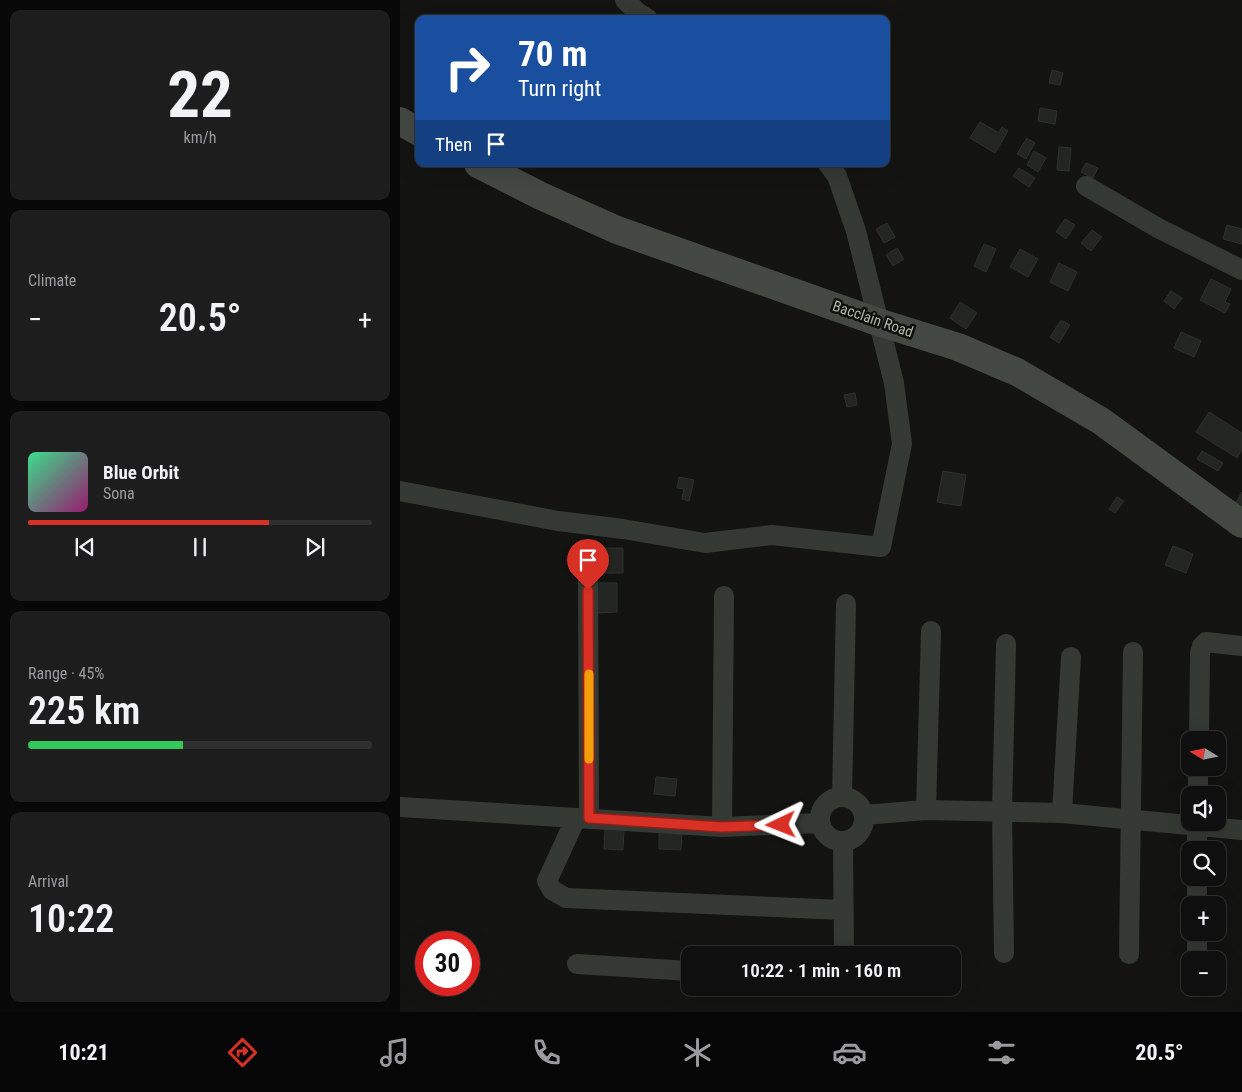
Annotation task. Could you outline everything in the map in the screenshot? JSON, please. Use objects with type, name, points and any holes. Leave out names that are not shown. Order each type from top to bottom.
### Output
[{"type":"main road","points":[[400,121],[415,130]]},
{"type":"main road","name":"Bacclain Road","points":[[484,167],[541,196],[617,230],[878,322],[958,347],[1018,372],[1101,420],[1242,524]]},
{"type":"street","points":[[625,0],[642,15]]},
{"type":"street","points":[[400,491],[558,520],[705,543],[772,535],[881,547],[902,444],[894,383],[856,231],[837,176],[830,167]]},
{"type":"street","points":[[1086,186],[1158,228],[1242,270]]},
{"type":"street","points":[[588,571],[583,818],[547,881],[552,890],[566,898],[843,910]]},
{"type":"street","points":[[722,827],[724,596]]},
{"type":"street","points":[[842,797],[846,604]]},
{"type":"street","points":[[926,810],[931,631]]},
{"type":"street","points":[[1198,731],[1200,653],[1202,646],[1206,642],[1242,646]]},
{"type":"street","points":[[1004,953],[1002,811],[1006,644]]},
{"type":"street","points":[[1129,954],[1133,652]]},
{"type":"street","points":[[1062,812],[1071,657]]},
{"type":"street","points":[[834,798],[850,798],[862,808],[864,815],[865,823],[862,830],[857,836],[842,842],[828,837],[820,824],[823,808],[834,798]]},
{"type":"street","points":[[400,807],[722,827],[820,824]]},
{"type":"street","points":[[864,815],[926,810],[1062,812],[1131,820],[1181,823]]},
{"type":"street","points":[[1226,828],[1242,830]]},
{"type":"street","points":[[842,842],[844,946]]},
{"type":"street","points":[[577,964],[681,970]]},
{"type":"building","points":[[1052,70],[1063,73],[1060,85],[1049,83]]},
{"type":"building","points":[[1040,108],[1057,111],[1055,124],[1038,121]]},
{"type":"building","points":[[980,122],[999,133],[1002,127],[1008,131],[995,153],[970,138]]},
{"type":"building","points":[[1027,138],[1035,143],[1026,159],[1017,154]]},
{"type":"building","points":[[1059,147],[1071,148],[1069,171],[1057,170]]},
{"type":"building","points":[[1034,151],[1046,158],[1038,172],[1027,165]]},
{"type":"building","points":[[1086,163],[1098,168],[1093,178],[1081,172]]},
{"type":"building","points":[[1019,168],[1035,178],[1029,187],[1013,176]]},
{"type":"building","points":[[1065,219],[1075,225],[1066,239],[1056,232]]},
{"type":"building","points":[[887,223],[895,237],[884,243],[876,229]]},
{"type":"building","points":[[1227,225],[1242,229],[1242,244],[1223,239]]},
{"type":"building","points":[[1092,230],[1102,237],[1091,251],[1081,243]]},
{"type":"building","points":[[984,244],[996,249],[986,272],[974,266]]},
{"type":"building","points":[[897,248],[904,259],[893,266],[886,255]]},
{"type":"building","points":[[1020,249],[1038,259],[1028,277],[1010,267]]},
{"type":"building","points":[[1059,263],[1077,272],[1068,291],[1050,282]]},
{"type":"building","points":[[1211,279],[1231,289],[1225,302],[1230,304],[1225,313],[1200,300]]},
{"type":"building","points":[[1171,291],[1182,298],[1174,309],[1164,301]]},
{"type":"building","points":[[960,302],[977,313],[966,329],[950,318]]},
{"type":"building","points":[[1061,320],[1070,325],[1059,343],[1050,337]]},
{"type":"building","points":[[1181,332],[1201,341],[1194,357],[1174,348]]},
{"type":"building","points":[[855,393],[857,405],[847,407],[844,395]]},
{"type":"building","points":[[1209,412],[1242,433],[1242,450],[1237,458],[1196,432]]},
{"type":"building","points":[[1202,451],[1223,463],[1218,471],[1197,459]]},
{"type":"building","points":[[943,471],[966,475],[961,506],[937,502]]},
{"type":"building","points":[[679,477],[694,480],[689,501],[682,499],[684,489],[677,488]]},
{"type":"building","points":[[1242,492],[1242,508],[1235,504]]},
{"type":"building","points":[[1117,497],[1124,501],[1115,513],[1109,509]]},
{"type":"building","points":[[1173,546],[1193,554],[1186,573],[1165,565]]},
{"type":"building","points":[[598,548],[623,548],[623,573],[598,573]]},
{"type":"building","points":[[595,583],[617,583],[617,612],[596,613]]},
{"type":"building","points":[[656,777],[677,779],[675,796],[654,794]]},
{"type":"building","points":[[605,828],[624,829],[623,850],[604,849]]},
{"type":"building","points":[[659,830],[682,830],[681,850],[659,849]]},
{"type":"slow traffic","points":[[589,674],[589,759]]},
{"type":"route","points":[[588,590],[589,818],[722,827],[781,825]]}]
